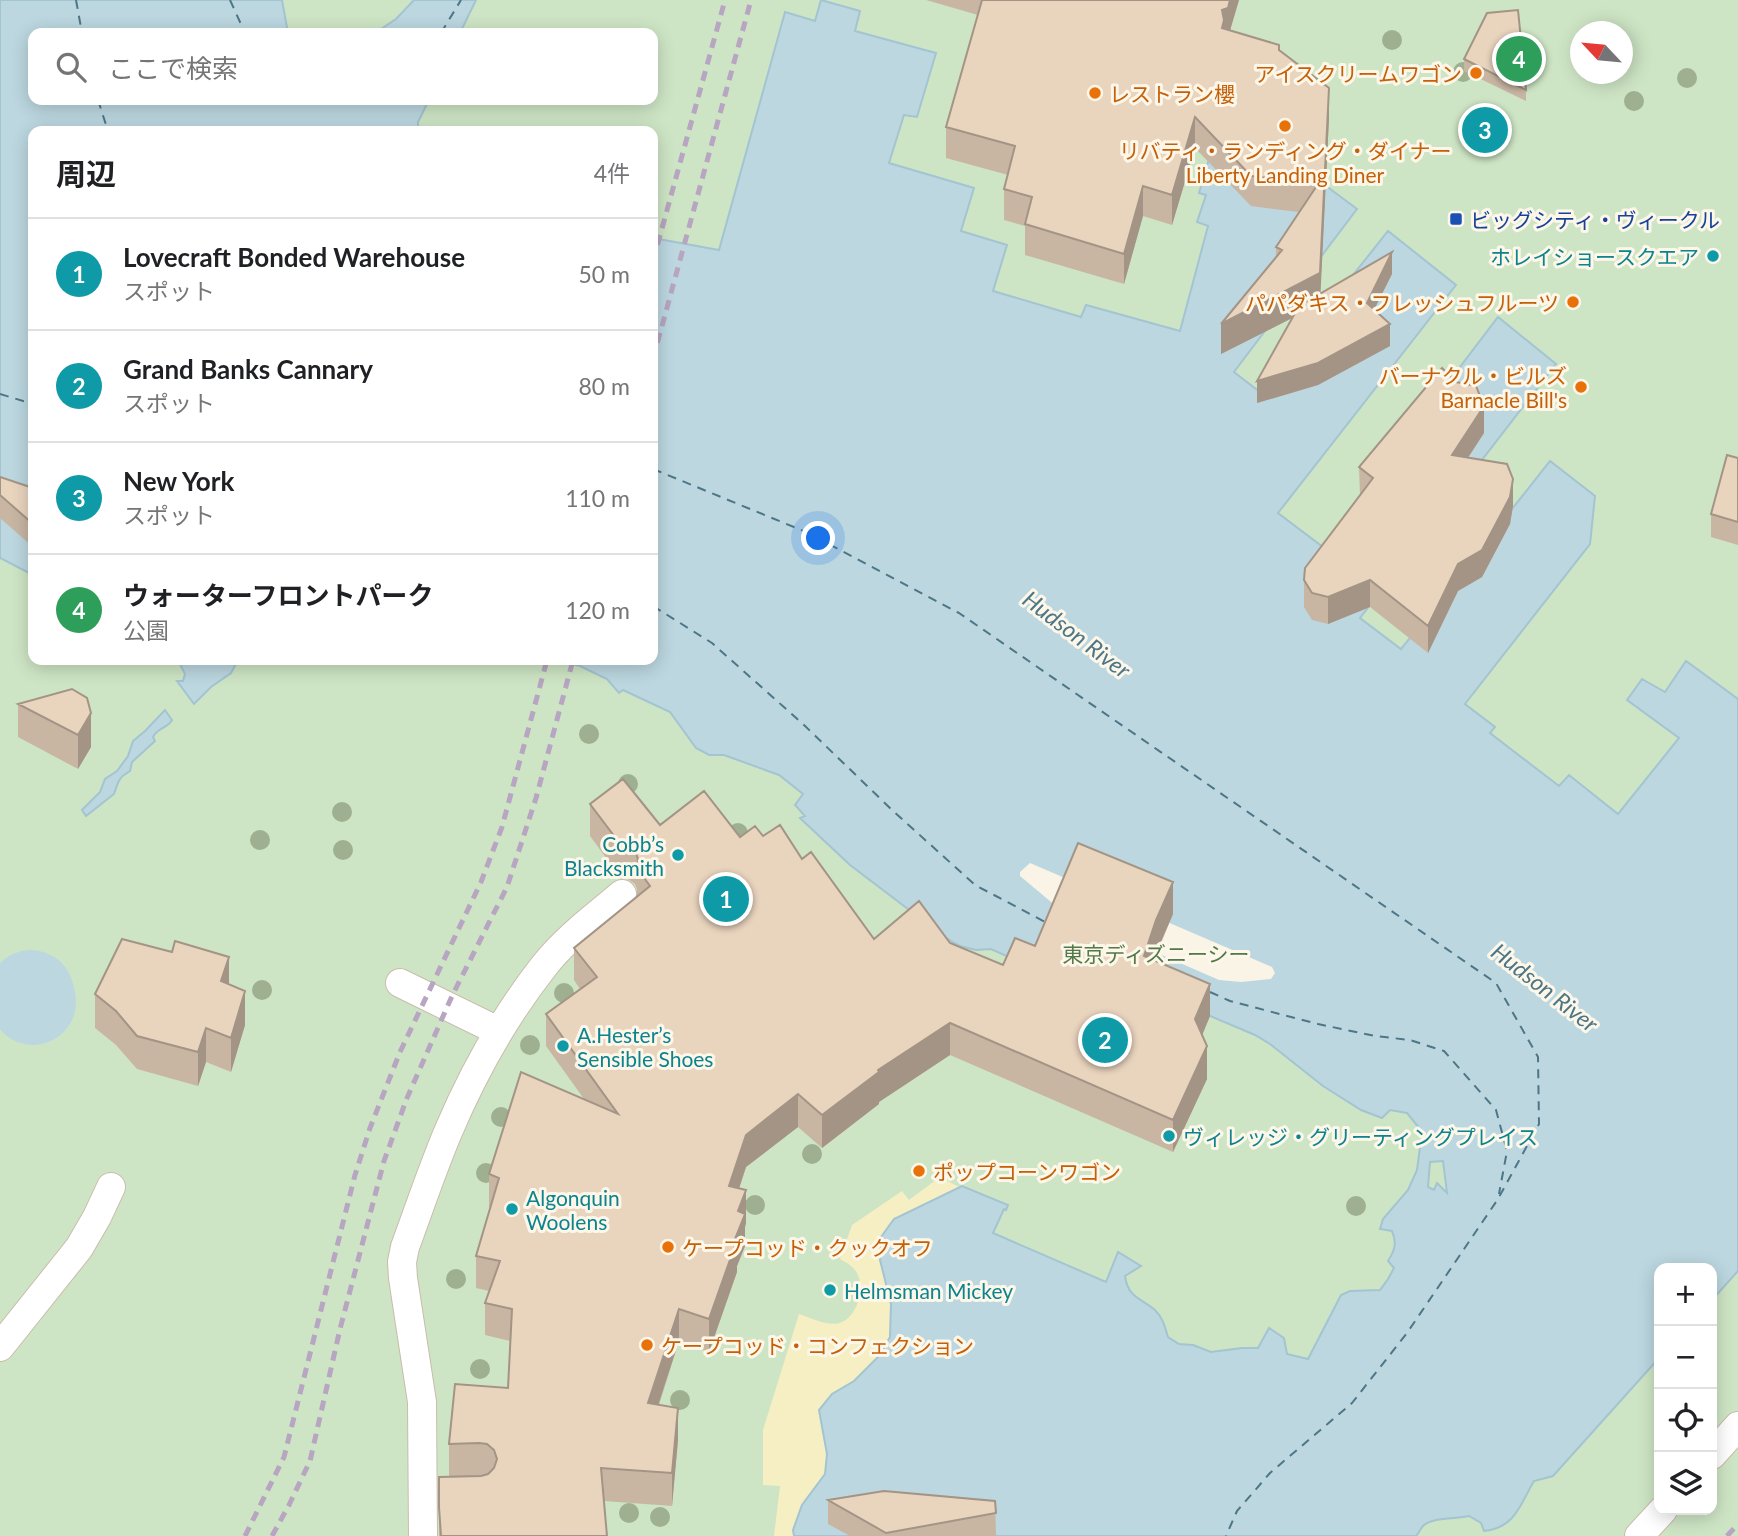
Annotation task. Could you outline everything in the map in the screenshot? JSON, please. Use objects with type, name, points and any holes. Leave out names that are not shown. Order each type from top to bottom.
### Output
[{"type":"lane","points":[[423,1536],[434,1494],[403,1278],[405,1247],[447,1134],[471,1080],[498,1031],[544,965],[622,894]]},
{"type":"lane","points":[[400,983],[498,1031]]},
{"type":"lane","points":[[0,1347],[79,1248],[111,1187]]},
{"type":"lane","points":[[1715,1452],[1738,1426]]},
{"type":"lane","points":[[1639,1536],[1658,1515]]},
{"type":"green space","name":"東京ディズニーシー","points":[[0,0],[1738,0],[1738,1536],[0,1536]]},
{"type":"sand","points":[[940,1177],[959,1187],[894,1219],[880,1260],[891,1304],[890,1337],[878,1357],[854,1381],[832,1394],[825,1474],[802,1505],[793,1530],[794,1536],[774,1536],[780,1486],[763,1485],[763,1430],[799,1314],[832,1324],[848,1318],[856,1307],[860,1293],[857,1273],[840,1259],[852,1225],[902,1191],[909,1200]]},
{"type":"water","points":[[0,0],[282,0],[287,28],[28,28],[28,105],[426,105],[418,126],[28,126],[28,572],[0,558]]},
{"type":"water","points":[[414,0],[476,0],[462,28],[382,28],[396,19]]},
{"type":"water","name":"Hudson River","points":[[821,0],[860,11],[855,31],[936,53],[917,117],[904,115],[889,163],[974,188],[961,231],[1007,245],[993,291],[1081,317],[1086,305],[1180,331],[1208,226],[1197,222],[1206,195],[1199,193],[1231,84],[1302,168],[1357,209],[1234,372],[1260,392],[1388,231],[1456,285],[1278,513],[1323,547],[1498,317],[1556,364],[1360,618],[1401,649],[1550,461],[1595,496],[1590,544],[1465,704],[1495,727],[1490,733],[1559,786],[1569,775],[1618,814],[1679,738],[1627,700],[1642,679],[1665,692],[1686,661],[1738,699],[1738,1271],[1717,1294],[1717,1263],[1654,1263],[1654,1364],[1553,1476],[1534,1481],[1520,1507],[1503,1525],[1484,1531],[1481,1523],[1469,1516],[1444,1519],[1427,1523],[1416,1536],[794,1536],[793,1530],[802,1505],[825,1474],[827,1454],[819,1410],[832,1394],[854,1381],[878,1357],[890,1337],[891,1304],[880,1260],[881,1237],[894,1219],[962,1186],[1008,1205],[993,1233],[1106,1282],[1118,1252],[1141,1266],[1125,1276],[1129,1289],[1155,1310],[1162,1319],[1168,1337],[1179,1344],[1193,1345],[1211,1352],[1258,1348],[1269,1328],[1284,1338],[1287,1354],[1308,1359],[1341,1295],[1350,1291],[1380,1290],[1394,1268],[1388,1261],[1394,1246],[1394,1235],[1392,1231],[1380,1229],[1383,1219],[1408,1190],[1417,1170],[1424,1134],[1407,1113],[1390,1110],[1382,1118],[1361,1110],[1323,1086],[1270,1044],[1207,1013],[1031,967],[991,949],[976,950],[960,946],[850,865],[800,818],[805,816],[795,805],[803,794],[779,775],[724,755],[709,755],[696,748],[670,712],[623,690],[619,693],[607,679],[576,665],[658,665],[658,239],[719,250],[785,12],[815,21]],"holes":[[[1443,1161],[1447,1193],[1437,1183],[1434,1190],[1428,1187],[1430,1162]]]},
{"type":"water","points":[[180,665],[235,665],[231,673],[211,687],[194,704],[177,681],[183,681],[185,674]]},
{"type":"water","points":[[165,710],[172,720],[170,723],[155,734],[155,741],[132,762],[130,771],[121,778],[114,794],[86,816],[82,810],[100,792],[105,779],[117,771],[128,756],[133,741]]},
{"type":"pier","points":[[1030,863],[1272,967],[1275,973],[1271,979],[1241,982],[1219,980],[1063,912],[1020,876],[1020,872]]},
{"type":"building","points":[[982,0],[1230,0],[1228,8],[1222,10],[1222,28],[1279,45],[1279,50],[1329,88],[1320,273],[1221,324],[1282,250],[1276,247],[1318,184],[1251,176],[1195,117],[1172,195],[1143,186],[1124,254],[1025,224],[1032,197],[1004,189],[1015,146],[946,127]]},
{"type":"building","points":[[1518,10],[1526,90],[1464,59],[1487,13]]},
{"type":"building","points":[[1392,252],[1367,303],[1390,324],[1318,363],[1257,381],[1299,306]]},
{"type":"building","points":[[1442,368],[1456,382],[1476,386],[1484,406],[1452,455],[1507,464],[1513,479],[1510,497],[1482,550],[1458,564],[1428,626],[1370,580],[1328,597],[1312,593],[1304,580],[1305,568],[1373,478],[1359,467]]},
{"type":"building","points":[[1727,455],[1738,458],[1738,522],[1711,514]]},
{"type":"building","points":[[0,477],[28,486],[28,520],[0,495]]},
{"type":"building","points":[[72,689],[87,698],[91,713],[78,735],[18,704]]},
{"type":"building","points":[[623,779],[660,825],[704,791],[740,837],[755,826],[763,836],[780,825],[802,859],[811,852],[874,939],[919,901],[950,943],[1003,965],[1015,938],[1035,946],[1078,843],[1173,882],[1144,956],[1210,984],[1195,1019],[1207,1046],[1173,1120],[950,1023],[878,1070],[879,1072],[822,1115],[798,1094],[746,1135],[729,1186],[746,1190],[738,1211],[745,1214],[709,1319],[679,1309],[648,1403],[678,1408],[672,1473],[601,1468],[607,1536],[441,1536],[439,1477],[488,1474],[497,1459],[494,1450],[487,1444],[449,1444],[455,1384],[508,1388],[512,1309],[485,1303],[500,1261],[476,1256],[499,1178],[489,1174],[521,1072],[618,1114],[546,1014],[597,977],[574,948],[650,886],[637,868],[635,851],[621,845],[590,804]]},
{"type":"building","points":[[122,939],[172,952],[175,941],[229,957],[221,981],[245,991],[231,1038],[206,1028],[198,1052],[137,1036],[116,1011],[95,994]]},
{"type":"building","points":[[884,1491],[995,1501],[996,1513],[886,1533],[828,1500]]},
{"type":"waterway","points":[[31,993],[33,1002]]},
{"type":"ferry route","points":[[76,0],[81,28]]},
{"type":"ferry route","points":[[230,0],[243,28]]},
{"type":"ferry route","points":[[444,28],[461,0]]},
{"type":"ferry route","points":[[100,105],[106,126]]},
{"type":"ferry route","points":[[0,394],[28,402]]},
{"type":"ferry route","points":[[658,471],[806,532],[959,613],[1496,983],[1538,1057],[1539,1124],[1498,1199],[1407,1333],[1352,1403],[1270,1473],[1237,1511],[1226,1536]]},
{"type":"ferry route","points":[[658,609],[712,643],[975,885],[1047,923]]},
{"type":"ferry route","points":[[1210,992],[1230,1001],[1318,1024],[1410,1040],[1444,1051],[1496,1110],[1507,1151],[1499,1194]]},
{"type":"railway","points":[[658,243],[725,0]]},
{"type":"railway","points":[[658,341],[751,0]]},
{"type":"railway","points":[[245,1536],[284,1457],[355,1175],[370,1128],[400,1052],[481,882],[502,827],[546,665]]},
{"type":"railway","points":[[272,1536],[310,1461],[340,1329],[384,1161],[407,1098],[452,996],[507,887],[536,798],[572,665]]},
{"type":"railway","points":[[1727,1536],[1738,1524]]},
{"type":"place","name":"ウォーターフロントパーク","points":[[1519,59]]},
{"type":"place","name":"アイスクリームワゴン","points":[[1476,73]]},
{"type":"place","name":"レストラン櫻","points":[[1095,93]]},
{"type":"place","name":"リバティ・ランディング・ダイナー Liberty Landing Diner","points":[[1285,126]]},
{"type":"place","name":"New York","points":[[1485,130]]},
{"type":"place","name":"ビッグシティ・ヴィークル","points":[[1456,219]]},
{"type":"place","name":"ホレイショースクエア","points":[[1713,256]]},
{"type":"place","name":"パパダキス・フレッシュフルーツ","points":[[1573,302]]},
{"type":"place","name":"バーナクル・ビルズ Barnacle Bill's","points":[[1581,387]]},
{"type":"place","name":"Cobb’s Blacksmith","points":[[678,855]]},
{"type":"place","name":"Lovecraft Bonded Warehouse","points":[[726,899]]},
{"type":"place","name":"Grand Banks Cannary","points":[[1105,1040]]},
{"type":"place","name":"A.Hester’s Sensible Shoes","points":[[563,1046]]},
{"type":"place","name":"ヴィレッジ・グリーティングプレイス","points":[[1169,1136]]},
{"type":"place","name":"ポップコーンワゴン","points":[[919,1171]]},
{"type":"place","name":"Algonquin Woolens","points":[[512,1209]]},
{"type":"place","name":"ケープコッド・クックオフ","points":[[668,1247]]},
{"type":"place","name":"Helmsman Mickey","points":[[830,1290]]},
{"type":"place","name":"ケープコッド・コンフェクション","points":[[647,1345]]}]
